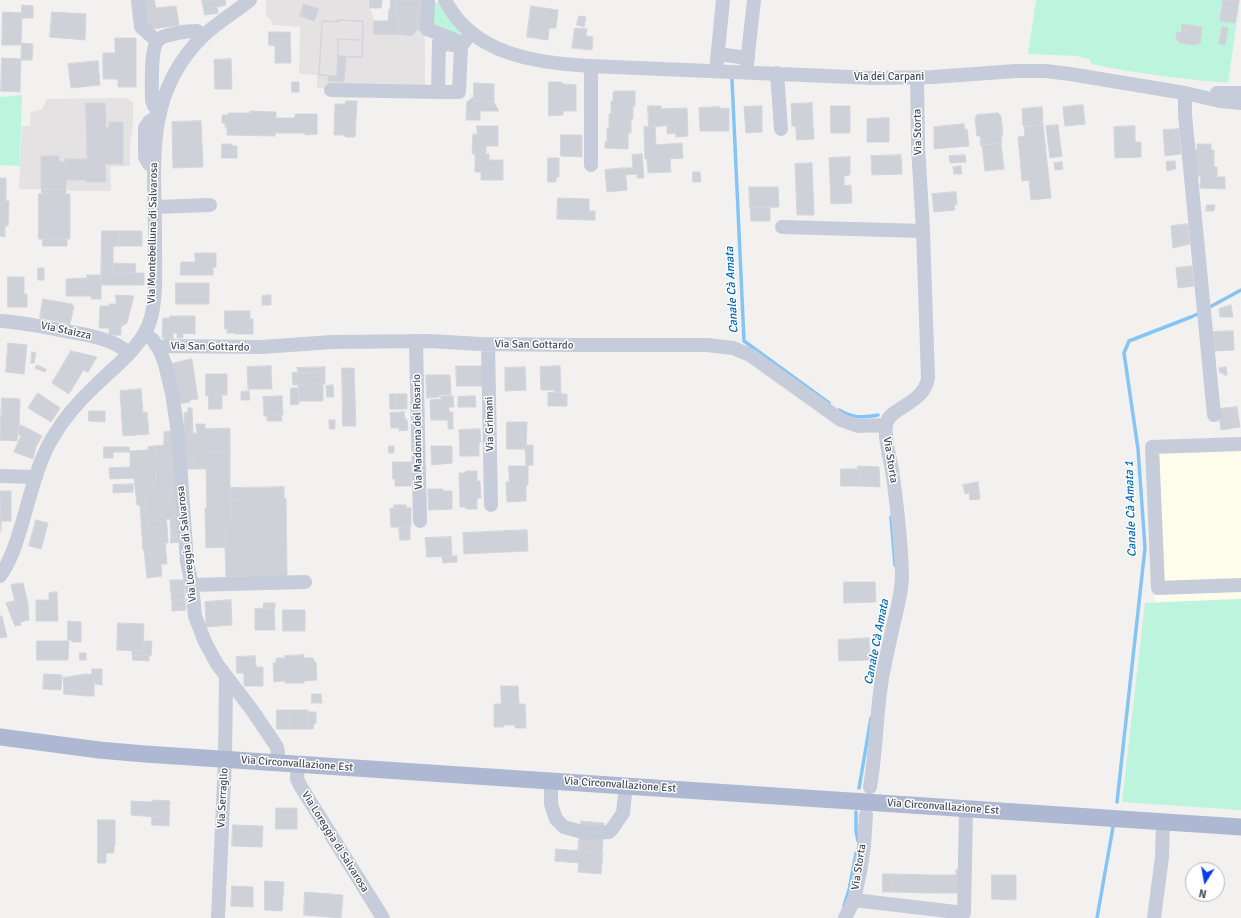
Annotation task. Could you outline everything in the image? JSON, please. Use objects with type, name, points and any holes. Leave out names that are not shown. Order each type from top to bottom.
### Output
[{"type":"main road","name":"Via Circonvallazione Est","points":[[0,737],[99,750],[1241,827]]},
{"type":"street","points":[[138,0],[141,27],[158,41]]},
{"type":"street","name":"Via Montebelluna di Salvarosa","points":[[0,576],[12,556],[36,477],[47,448],[59,428],[84,397],[129,352],[145,333],[151,317],[154,300],[155,140],[160,112],[168,89],[189,52],[203,36],[250,0]]},
{"type":"street","points":[[331,90],[459,92],[465,41],[427,29],[428,0]]},
{"type":"street","name":"Via dei Carpani","points":[[445,0],[454,15],[465,41]]},
{"type":"street","points":[[716,71],[723,0]]},
{"type":"street","points":[[746,72],[754,0]]},
{"type":"street","points":[[160,112],[154,106],[152,97],[154,51],[158,41],[167,36],[194,31],[197,31],[203,36]]},
{"type":"street","name":"Via dei Carpani","points":[[438,92],[439,43],[465,41],[490,45],[514,54],[558,63],[591,66],[874,78],[1039,71],[1065,73],[1185,93],[1214,100],[1240,100]]},
{"type":"street","points":[[718,54],[748,58]]},
{"type":"street","points":[[591,66],[591,165]]},
{"type":"street","points":[[778,74],[781,129]]},
{"type":"street","name":"Via Storta","points":[[870,787],[881,685],[901,585],[900,534],[886,425],[888,418],[922,392],[927,381],[928,354],[918,146],[917,77]]},
{"type":"street","points":[[1185,93],[1185,115],[1214,415]]},
{"type":"street","points":[[155,207],[210,205]]},
{"type":"street","points":[[782,227],[923,231]]},
{"type":"street","name":"Via Staizza","points":[[0,321],[19,322],[95,337],[118,345],[129,352]]},
{"type":"street","name":"Via Loreggia di Salvarosa","points":[[145,333],[151,337],[159,348],[170,380],[175,408],[187,562],[192,585],[194,612],[205,642],[217,664],[226,678],[252,710],[277,747],[277,762]]},
{"type":"street","name":"Via San Gottardo","points":[[159,348],[166,346],[262,347],[332,342],[429,341],[580,346],[702,345],[727,347],[738,350],[755,358],[844,422],[862,426],[886,425]]},
{"type":"street","name":"Via Madonna del Rosario","points":[[416,342],[420,521]]},
{"type":"street","name":"Via Grimani","points":[[488,344],[491,504]]},
{"type":"street","points":[[1241,444],[1152,447],[1158,588],[1241,585]]},
{"type":"street","points":[[0,476],[36,477]]},
{"type":"street","points":[[192,585],[305,582]]},
{"type":"street","name":"Via Serraglio","points":[[218,918],[225,759],[226,678]]},
{"type":"street","name":"Via Loreggia di Salvarosa","points":[[298,764],[297,779],[300,787],[383,918]]},
{"type":"street","points":[[551,780],[551,804],[556,819],[564,827],[586,833],[608,832],[612,829],[623,813],[626,786]]},
{"type":"street","points":[[854,900],[964,913],[966,809]]},
{"type":"street","name":"Via Storta","points":[[845,918],[854,900],[863,855],[866,815]]},
{"type":"street","points":[[1154,918],[1162,857],[1163,822]]},
{"type":"shaded area","points":[[370,0],[370,8],[374,21],[373,34],[412,36],[417,30],[425,31],[425,89],[317,88],[317,75],[299,74],[300,27],[273,25],[270,19],[266,16],[266,1]]},
{"type":"shaded area","points":[[125,98],[133,102],[130,166],[110,167],[111,191],[19,189],[22,126],[30,126],[31,112],[41,110],[46,99]]},
{"type":"shaded area","points":[[1241,439],[1241,599],[1155,602],[1151,520],[1151,441]]},
{"type":"green space","points":[[1036,0],[1240,0],[1228,83],[1126,71],[1092,64],[1089,59],[1076,56],[1028,54]]},
{"type":"green space","points":[[430,3],[439,3],[461,35],[458,36],[429,26]]},
{"type":"green space","points":[[22,95],[20,166],[0,165],[0,97]]},
{"type":"green space","points":[[1241,599],[1241,810],[1122,802],[1145,603]]},
{"type":"building","points":[[141,0],[154,0],[156,8],[176,6],[179,25],[146,30]]},
{"type":"building","points":[[202,0],[225,0],[226,5],[217,7],[218,13],[205,15]]},
{"type":"building","points":[[370,0],[382,0],[381,8],[370,8]]},
{"type":"building","points":[[391,0],[397,0],[396,12],[398,12],[398,29],[403,35],[373,34],[374,21],[388,21]]},
{"type":"building","points":[[397,0],[420,0],[419,13],[417,13],[417,30],[412,36],[403,35],[398,29],[398,12],[396,12]]},
{"type":"building","points":[[420,0],[426,0],[425,31],[417,30],[417,13],[419,13]]},
{"type":"building","points":[[1223,0],[1239,0],[1235,23],[1220,21]]},
{"type":"building","points":[[304,4],[319,9],[314,21],[300,16]]},
{"type":"building","points":[[22,5],[33,6],[33,18],[22,18]]},
{"type":"building","points":[[531,6],[558,10],[556,28],[549,28],[548,40],[527,37]]},
{"type":"building","points":[[3,12],[22,13],[21,45],[2,45]]},
{"type":"building","points":[[52,12],[86,14],[85,40],[50,37]]},
{"type":"building","points":[[579,16],[586,17],[584,27],[577,25]]},
{"type":"building","points":[[338,20],[363,21],[363,40],[338,39],[337,76],[319,75],[322,21],[338,22]]},
{"type":"building","points":[[338,20],[363,21],[362,57],[338,56],[337,76],[319,75],[322,21],[338,22]]},
{"type":"building","points":[[1182,24],[1202,27],[1200,44],[1179,43],[1179,41],[1176,40],[1177,32],[1181,33]]},
{"type":"building","points":[[1222,27],[1228,28],[1225,45],[1219,44]]},
{"type":"building","points":[[575,28],[587,29],[586,36],[593,37],[592,50],[572,48]]},
{"type":"building","points":[[269,32],[290,32],[291,63],[275,63],[275,46],[269,45]]},
{"type":"building","points":[[115,38],[136,38],[136,87],[118,87],[118,79],[103,79],[103,53],[115,53]]},
{"type":"building","points":[[338,39],[363,40],[362,57],[338,56]]},
{"type":"building","points":[[22,43],[33,44],[32,60],[21,60]]},
{"type":"building","points":[[338,56],[346,56],[344,82],[328,81],[328,76],[337,76]]},
{"type":"building","points":[[2,58],[21,59],[20,92],[1,91]]},
{"type":"building","points":[[231,59],[232,89],[215,89],[214,60]]},
{"type":"building","points":[[98,61],[100,85],[71,88],[68,64]]},
{"type":"building","points":[[292,82],[299,82],[299,92],[292,92]]},
{"type":"building","points":[[549,82],[561,82],[563,84],[576,85],[576,111],[563,111],[563,115],[549,116]]},
{"type":"building","points":[[474,83],[494,84],[494,102],[474,101]]},
{"type":"building","points":[[635,91],[635,106],[633,106],[633,119],[631,119],[631,133],[628,133],[628,149],[605,148],[605,142],[607,142],[607,128],[609,128],[609,114],[611,114],[611,101],[613,101],[613,92]]},
{"type":"building","points":[[474,97],[474,101],[494,102],[499,111],[480,111],[480,120],[466,120],[467,102]]},
{"type":"building","points":[[346,101],[357,101],[355,137],[334,135],[335,104],[345,104]]},
{"type":"building","points":[[86,103],[105,103],[106,128],[109,128],[109,122],[123,122],[123,164],[105,164],[106,182],[66,180],[66,189],[41,189],[41,156],[59,156],[59,162],[65,162],[65,159],[87,159]]},
{"type":"building","points":[[812,103],[813,126],[792,126],[791,104]]},
{"type":"building","points":[[1083,105],[1085,124],[1065,126],[1063,107]]},
{"type":"building","points":[[648,106],[661,106],[661,109],[687,108],[688,136],[676,137],[675,125],[649,127]]},
{"type":"building","points":[[762,106],[762,132],[746,133],[744,107]]},
{"type":"building","points":[[831,106],[850,106],[850,126],[831,126]]},
{"type":"building","points":[[720,107],[720,109],[729,108],[729,131],[700,131],[699,108]]},
{"type":"building","points":[[1042,107],[1043,125],[1023,126],[1022,109]]},
{"type":"building","points":[[250,111],[276,112],[276,118],[295,118],[295,114],[317,114],[317,134],[305,135],[305,133],[275,133],[275,136],[227,135],[227,127],[225,127],[225,123],[222,123],[222,115],[228,115],[228,113],[250,113]]},
{"type":"building","points":[[998,113],[1001,116],[1003,135],[1001,135],[1002,143],[981,146],[980,136],[977,136],[975,118],[977,115]]},
{"type":"building","points":[[889,118],[889,142],[867,142],[867,119]]},
{"type":"building","points":[[201,121],[203,167],[173,168],[172,122]]},
{"type":"building","points":[[964,124],[965,130],[967,129],[969,146],[934,149],[934,127]]},
{"type":"building","points":[[675,125],[676,133],[667,134],[667,126]]},
{"type":"building","points":[[1043,125],[1051,198],[1031,200],[1029,180],[1022,181],[1018,137],[1025,136],[1024,127]]},
{"type":"building","points":[[1058,125],[1062,156],[1050,158],[1046,126]]},
{"type":"building","points":[[477,126],[498,126],[498,146],[486,146],[486,154],[489,154],[489,160],[503,160],[503,180],[481,180],[481,172],[475,172],[475,154],[472,154],[473,134],[477,134]]},
{"type":"building","points":[[655,126],[656,145],[682,143],[683,158],[670,159],[671,172],[648,173],[647,159],[645,159],[644,127]]},
{"type":"building","points":[[796,126],[813,126],[814,139],[797,140]]},
{"type":"building","points":[[831,126],[850,126],[850,133],[831,133]]},
{"type":"building","points":[[1135,126],[1135,142],[1141,142],[1141,157],[1115,158],[1114,127]]},
{"type":"building","points":[[1179,129],[1181,154],[1165,156],[1163,130]]},
{"type":"building","points":[[561,135],[582,135],[582,157],[561,156]]},
{"type":"building","points":[[1001,143],[1004,169],[985,171],[982,145]]},
{"type":"building","points":[[222,144],[232,144],[232,146],[237,146],[237,158],[222,158]]},
{"type":"building","points":[[1197,144],[1211,144],[1211,150],[1214,150],[1214,167],[1217,167],[1217,177],[1225,177],[1225,189],[1200,188],[1201,176],[1194,176],[1195,150],[1197,150]]},
{"type":"building","points":[[642,154],[644,178],[637,178],[637,174],[626,175],[625,168],[633,168],[632,155]]},
{"type":"building","points":[[901,155],[902,174],[872,175],[871,156]]},
{"type":"building","points":[[965,155],[966,162],[950,163],[949,156]]},
{"type":"building","points":[[850,157],[850,175],[844,176],[844,186],[851,185],[852,203],[831,204],[829,158]]},
{"type":"building","points":[[548,158],[559,158],[559,177],[556,177],[556,182],[548,182]]},
{"type":"building","points":[[1175,161],[1176,169],[1167,171],[1166,162]]},
{"type":"building","points":[[1062,162],[1063,169],[1055,170],[1054,163]]},
{"type":"building","points":[[812,163],[814,215],[797,215],[795,164]]},
{"type":"building","points":[[961,166],[962,174],[954,174],[953,167]]},
{"type":"building","points":[[625,168],[627,190],[607,192],[605,170]]},
{"type":"building","points":[[693,172],[700,172],[701,182],[693,182]]},
{"type":"building","points":[[0,178],[6,178],[6,201],[9,201],[8,226],[5,226],[5,237],[0,236]]},
{"type":"building","points":[[749,187],[778,187],[779,207],[750,208]]},
{"type":"building","points":[[42,189],[66,189],[66,194],[42,194]]},
{"type":"building","points":[[956,192],[957,205],[954,205],[955,210],[934,212],[932,194]]},
{"type":"building","points":[[39,194],[70,194],[70,239],[39,239]]},
{"type":"building","points":[[558,198],[589,199],[589,220],[557,219]]},
{"type":"building","points":[[1207,205],[1215,205],[1214,211],[1206,211]]},
{"type":"building","points":[[770,207],[770,221],[751,221],[750,208]]},
{"type":"building","points":[[589,211],[595,211],[595,220],[589,220]]},
{"type":"building","points":[[1188,224],[1190,244],[1173,248],[1171,226]]},
{"type":"building","points":[[102,231],[119,231],[119,246],[113,246],[113,273],[144,273],[144,285],[101,285]]},
{"type":"building","points":[[119,231],[142,231],[142,246],[119,246]]},
{"type":"building","points":[[43,239],[67,239],[67,246],[43,246]]},
{"type":"building","points":[[195,253],[216,253],[216,267],[213,267],[213,275],[180,275],[181,262],[195,262]]},
{"type":"building","points":[[113,263],[136,264],[135,273],[113,273]]},
{"type":"building","points":[[1192,266],[1194,286],[1178,288],[1176,268]]},
{"type":"building","points":[[38,268],[44,268],[44,280],[38,280]]},
{"type":"building","points":[[87,275],[101,275],[101,299],[91,299],[91,296],[66,296],[66,279],[87,278]]},
{"type":"building","points":[[8,277],[24,277],[24,294],[27,294],[27,307],[8,307]]},
{"type":"building","points":[[176,283],[209,283],[209,304],[176,304]]},
{"type":"building","points":[[116,295],[134,296],[127,323],[121,327],[121,335],[109,335],[109,328],[99,328],[100,306],[116,304]]},
{"type":"building","points":[[271,295],[271,305],[262,305],[262,296]]},
{"type":"building","points":[[43,299],[72,304],[72,306],[74,306],[70,324],[40,318]]},
{"type":"building","points":[[1231,305],[1233,317],[1220,317],[1219,309]]},
{"type":"building","points":[[225,311],[250,311],[250,319],[253,319],[253,334],[227,333],[227,328],[225,329]]},
{"type":"building","points":[[170,316],[195,316],[195,334],[183,333],[183,338],[177,338],[177,333],[173,333],[173,343],[165,343],[165,338],[162,338],[163,318],[170,318]]},
{"type":"building","points":[[1233,331],[1234,350],[1214,351],[1213,332]]},
{"type":"building","points":[[8,343],[27,345],[24,374],[6,372]]},
{"type":"building","points":[[71,351],[97,357],[88,372],[83,370],[88,362]]},
{"type":"building","points":[[71,351],[88,362],[69,394],[52,383]]},
{"type":"building","points":[[32,352],[36,353],[34,363],[31,363]]},
{"type":"building","points":[[192,359],[198,399],[179,404],[171,364]]},
{"type":"building","points":[[37,365],[46,369],[45,372],[35,368]]},
{"type":"building","points":[[271,366],[272,389],[248,389],[247,367]]},
{"type":"building","points":[[456,366],[482,366],[483,386],[457,386]]},
{"type":"building","points":[[560,366],[561,392],[555,392],[555,390],[541,390],[540,367]]},
{"type":"building","points":[[325,367],[325,372],[298,373],[297,368]]},
{"type":"building","points":[[525,367],[526,390],[505,391],[505,368]]},
{"type":"building","points":[[1226,367],[1227,375],[1220,373],[1219,368]]},
{"type":"building","points":[[342,368],[354,368],[356,426],[343,426]]},
{"type":"building","points":[[325,372],[325,384],[293,385],[292,373]]},
{"type":"building","points":[[206,374],[227,374],[227,395],[209,394],[209,396],[206,396]]},
{"type":"building","points":[[426,375],[450,375],[451,395],[439,395],[439,397],[427,398]]},
{"type":"building","points":[[323,384],[323,401],[299,401],[298,385]]},
{"type":"building","points":[[333,385],[334,397],[327,397],[326,386]]},
{"type":"building","points":[[291,388],[299,388],[299,404],[291,405]]},
{"type":"building","points":[[141,389],[143,413],[147,412],[149,434],[123,436],[120,391]]},
{"type":"building","points":[[249,391],[250,400],[241,400],[241,392]]},
{"type":"building","points":[[561,392],[561,394],[567,394],[567,406],[548,406],[548,393]]},
{"type":"building","points":[[38,393],[60,408],[51,422],[28,408]]},
{"type":"building","points":[[209,394],[222,395],[222,409],[209,409]]},
{"type":"building","points":[[390,394],[396,394],[396,409],[390,409]]},
{"type":"building","points":[[396,394],[407,394],[407,409],[396,409]]},
{"type":"building","points":[[282,396],[283,415],[264,416],[263,397]]},
{"type":"building","points":[[441,396],[453,396],[454,407],[449,407],[449,412],[453,412],[453,429],[448,429],[448,420],[431,420],[430,400],[441,399]]},
{"type":"building","points":[[475,396],[476,407],[458,407],[458,397]]},
{"type":"building","points":[[2,398],[20,399],[17,441],[0,440]]},
{"type":"building","points":[[1237,407],[1240,427],[1221,430],[1218,409]]},
{"type":"building","points":[[188,408],[192,408],[193,434],[185,434],[184,413],[188,412]]},
{"type":"building","points":[[89,411],[105,411],[105,422],[89,421]]},
{"type":"building","points":[[404,412],[408,430],[399,431],[399,428],[391,428],[390,413]]},
{"type":"building","points":[[281,415],[282,421],[267,421],[267,416]]},
{"type":"building","points":[[329,420],[335,420],[335,429],[330,429]]},
{"type":"building","points":[[507,422],[527,422],[526,449],[507,449]]},
{"type":"building","points":[[196,424],[205,424],[205,429],[230,428],[230,452],[194,453],[195,469],[187,469],[185,434],[197,433]]},
{"type":"building","points":[[20,425],[25,427],[21,436],[18,434]]},
{"type":"building","points":[[25,427],[42,436],[36,447],[33,459],[14,452]]},
{"type":"building","points":[[480,429],[481,442],[479,442],[479,456],[460,456],[459,430]]},
{"type":"building","points":[[173,431],[174,440],[164,441],[164,432]]},
{"type":"building","points":[[175,440],[179,537],[173,538],[173,534],[171,534],[170,519],[166,519],[167,526],[148,528],[146,495],[154,494],[153,481],[156,480],[155,446],[164,445],[164,441]]},
{"type":"building","points":[[526,445],[533,445],[533,465],[526,466]]},
{"type":"building","points":[[155,446],[156,480],[153,481],[154,494],[146,495],[148,528],[167,526],[168,543],[165,543],[167,564],[161,564],[162,576],[147,578],[143,550],[140,505],[137,505],[134,478],[110,479],[109,468],[130,467],[130,451],[148,450],[148,447]]},
{"type":"building","points":[[389,446],[394,446],[394,453],[389,453]]},
{"type":"building","points":[[431,446],[452,446],[452,463],[432,465]]},
{"type":"building","points":[[104,447],[129,447],[130,452],[113,452],[113,458],[104,458]]},
{"type":"building","points":[[230,452],[232,525],[226,525],[227,547],[206,548],[206,469],[195,469],[194,453]]},
{"type":"building","points":[[393,462],[412,462],[411,486],[395,486],[395,479],[393,479]]},
{"type":"building","points":[[509,466],[528,466],[526,501],[507,502],[506,482],[509,482]]},
{"type":"building","points":[[858,466],[879,467],[880,487],[859,486]]},
{"type":"building","points":[[841,469],[858,469],[859,486],[841,486]]},
{"type":"building","points":[[466,471],[477,471],[477,481],[480,481],[481,498],[477,498],[477,509],[466,509],[466,507],[460,507],[459,473],[465,473]]},
{"type":"building","points":[[978,482],[980,499],[970,500],[968,484]]},
{"type":"building","points":[[133,484],[133,492],[113,493],[113,485]]},
{"type":"building","points":[[968,484],[969,493],[965,494],[963,485]]},
{"type":"building","points":[[284,487],[284,499],[230,500],[230,488]]},
{"type":"building","points":[[428,489],[443,489],[443,491],[452,491],[452,509],[429,510]]},
{"type":"building","points":[[0,491],[11,491],[11,521],[1,521],[1,531]]},
{"type":"building","points":[[286,499],[287,576],[226,577],[226,525],[232,525],[232,507],[230,500]]},
{"type":"building","points":[[394,505],[406,505],[406,508],[394,509]]},
{"type":"building","points":[[411,508],[411,527],[391,527],[390,509]]},
{"type":"building","points":[[36,520],[48,523],[43,542],[31,539]]},
{"type":"building","points":[[399,527],[410,527],[410,540],[400,540]]},
{"type":"building","points":[[527,530],[528,551],[464,554],[463,533]]},
{"type":"building","points":[[171,534],[173,534],[173,538],[179,537],[182,542],[171,543]]},
{"type":"building","points":[[451,537],[452,556],[427,557],[425,538]]},
{"type":"building","points":[[31,539],[43,542],[41,549],[29,546]]},
{"type":"building","points":[[457,556],[457,562],[443,563],[442,557]]},
{"type":"building","points":[[170,580],[184,580],[185,600],[172,601]]},
{"type":"building","points":[[844,582],[875,582],[876,602],[844,603]]},
{"type":"building","points":[[23,583],[28,604],[29,620],[20,622],[11,585]]},
{"type":"building","points":[[57,592],[58,621],[36,621],[36,600],[49,600],[49,593]]},
{"type":"building","points":[[185,600],[186,610],[172,611],[172,601]]},
{"type":"building","points":[[231,600],[232,625],[206,627],[205,602]]},
{"type":"building","points":[[15,601],[21,625],[15,626],[6,603]]},
{"type":"building","points":[[264,603],[275,603],[275,608],[264,609]]},
{"type":"building","points":[[274,608],[275,630],[255,630],[255,609]]},
{"type":"building","points":[[283,610],[305,610],[305,631],[283,631]]},
{"type":"building","points":[[0,616],[2,616],[7,637],[0,638]]},
{"type":"building","points":[[68,621],[81,622],[81,642],[72,642],[72,640],[68,640]]},
{"type":"building","points":[[118,623],[144,624],[143,651],[117,650]]},
{"type":"building","points":[[869,638],[870,660],[839,661],[838,640]]},
{"type":"building","points":[[37,641],[69,641],[68,660],[37,660]]},
{"type":"building","points":[[143,641],[152,641],[151,656],[132,655],[132,651],[143,651]]},
{"type":"building","points":[[80,653],[86,653],[86,660],[80,660]]},
{"type":"building","points":[[133,655],[149,655],[149,661],[133,660]]},
{"type":"building","points":[[304,655],[304,658],[313,658],[314,662],[316,662],[317,680],[304,681],[304,683],[285,683],[285,681],[274,682],[273,663],[276,663],[276,658]]},
{"type":"building","points":[[255,656],[256,667],[263,667],[263,686],[244,686],[244,673],[237,673],[236,657]]},
{"type":"building","points":[[92,669],[102,669],[102,685],[95,684]]},
{"type":"building","points":[[44,674],[62,675],[61,690],[43,689]]},
{"type":"building","points":[[86,674],[94,675],[94,691],[85,692],[64,689],[63,678]]},
{"type":"building","points":[[501,686],[518,686],[519,704],[525,704],[526,728],[515,728],[515,725],[494,727],[494,704],[501,704]]},
{"type":"building","points":[[64,689],[85,692],[94,691],[94,696],[64,694]]},
{"type":"building","points":[[312,694],[321,694],[322,703],[312,703]]},
{"type":"building","points":[[277,710],[291,710],[290,729],[277,729]]},
{"type":"building","points":[[291,710],[308,710],[308,729],[290,729]]},
{"type":"building","points":[[308,712],[316,712],[316,723],[314,724],[313,729],[308,729]]},
{"type":"building","points":[[152,800],[170,801],[169,818],[131,815],[131,801],[152,802]]},
{"type":"building","points":[[276,808],[297,808],[297,829],[276,829]]},
{"type":"building","points":[[152,817],[169,818],[169,826],[152,825]]},
{"type":"building","points":[[98,820],[115,820],[114,853],[106,853],[106,863],[98,863]]},
{"type":"building","points":[[581,821],[604,823],[602,853],[578,851]]},
{"type":"building","points":[[233,825],[263,826],[262,847],[232,846]]},
{"type":"building","points":[[556,849],[603,853],[601,874],[578,872],[579,863],[555,861]]},
{"type":"building","points":[[956,870],[964,870],[963,893],[928,893],[928,875],[956,875]]},
{"type":"building","points":[[883,874],[892,874],[893,892],[883,892]]},
{"type":"building","points":[[892,874],[928,875],[928,893],[893,892]]},
{"type":"building","points":[[992,875],[1016,875],[1016,900],[992,899]]},
{"type":"building","points":[[265,881],[284,882],[282,911],[265,910]]},
{"type":"building","points":[[232,886],[253,887],[253,907],[231,906]]},
{"type":"building","points":[[305,892],[343,895],[341,918],[304,915]]},
{"type":"waterway","name":"Canale Cà Amata","points":[[732,80],[744,341],[829,403]]},
{"type":"waterway","name":"Canale Cà Amata 1","points":[[1208,308],[1241,290]]},
{"type":"waterway","name":"Canale Cà Amata 1","points":[[1117,802],[1145,548],[1138,449],[1124,353],[1129,341],[1200,313]]},
{"type":"waterway","name":"Canale Cà Amata","points":[[839,410],[849,415],[858,417],[878,415]]},
{"type":"waterway","name":"Canale Cà Amata","points":[[891,517],[895,565]]},
{"type":"waterway","name":"Canale Cà Amata","points":[[859,788],[871,718]]},
{"type":"waterway","name":"Canale Cà Amata","points":[[856,812],[856,831],[858,841]]},
{"type":"waterway","name":"Canale Cà Amata 1","points":[[1097,918],[1113,827]]},
{"type":"waterway","name":"Canale Cà Amata","points":[[844,906],[849,890],[856,853]]}]
